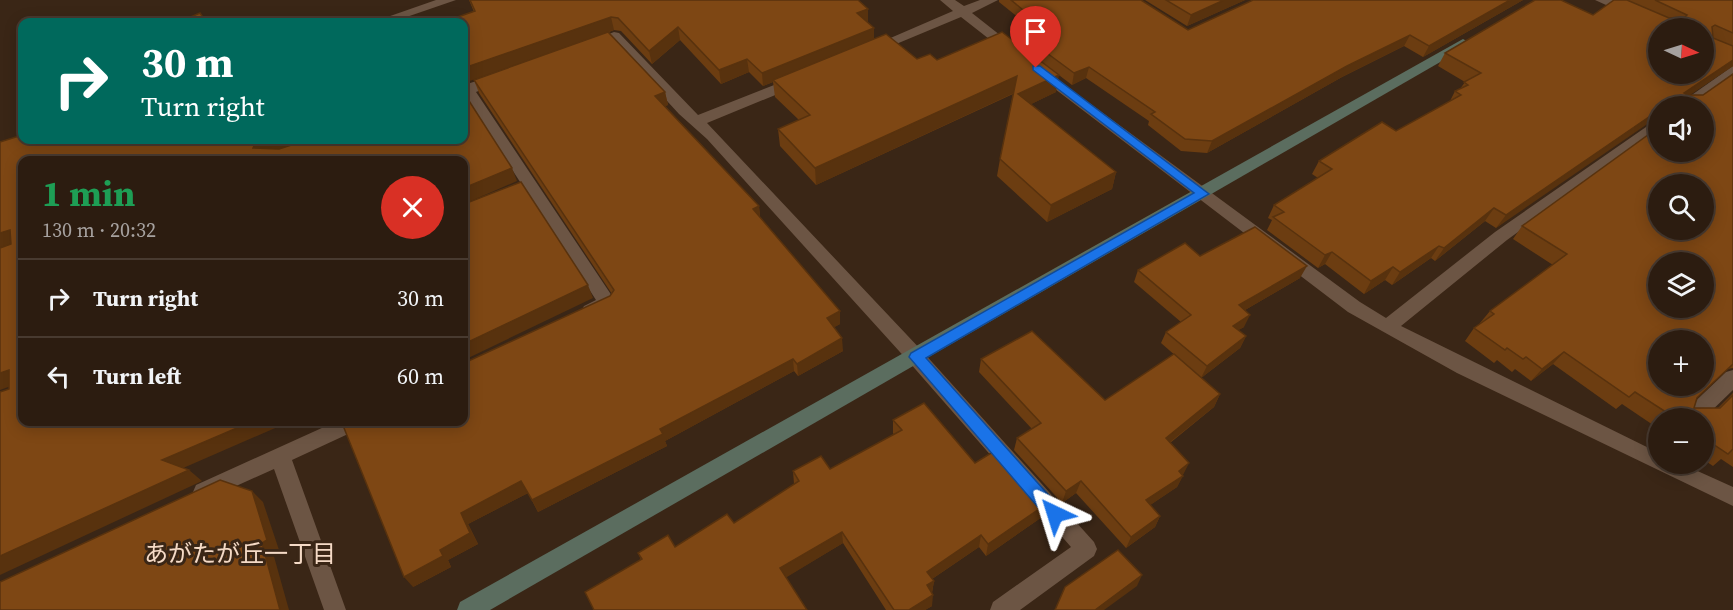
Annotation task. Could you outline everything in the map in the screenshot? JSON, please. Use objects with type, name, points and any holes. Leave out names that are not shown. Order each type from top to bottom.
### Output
[{"type":"street","points":[[393,18],[449,0]]},
{"type":"street","points":[[947,0],[1354,307],[1423,349],[1648,452]]},
{"type":"street","points":[[856,56],[992,0]]},
{"type":"street","points":[[1602,0],[1648,20]]},
{"type":"street","points":[[468,610],[1203,194],[1477,35]]},
{"type":"street","points":[[582,47],[614,36],[696,122],[712,135],[916,357],[1086,549],[1001,610]]},
{"type":"street","points":[[1697,96],[1733,70]]},
{"type":"street","points":[[468,89],[509,74]]},
{"type":"street","points":[[696,122],[813,74]]},
{"type":"street","points":[[468,95],[524,188],[607,302],[576,317]]},
{"type":"street","points":[[1387,327],[1501,236],[1648,131]]},
{"type":"street","points":[[1702,408],[1733,378]]},
{"type":"street","points":[[183,502],[345,426]]},
{"type":"street","points":[[280,456],[335,610]]},
{"type":"street","points":[[1690,474],[1733,497]]},
{"type":"building","points":[[470,0],[858,0],[868,9],[857,13],[874,28],[762,73],[747,59],[719,70],[678,27],[649,51],[618,18],[611,17],[468,67],[468,18],[455,18],[475,11]]},
{"type":"building","points":[[1011,0],[1141,0],[1188,30],[1253,0],[1510,0],[1429,46],[1410,35],[1347,66],[1212,141],[1185,139],[1151,114],[1155,112],[1089,67],[1074,73],[1017,31],[1029,26],[1025,22],[1034,19]]},
{"type":"building","points":[[1166,0],[1224,0],[1191,15]]},
{"type":"building","points":[[1535,0],[1561,0],[1593,15],[1614,0],[1627,0],[1669,18],[1648,18],[1648,84],[1697,84],[1684,93],[1703,95],[1733,74],[1733,364],[1714,382],[1714,330],[1648,330],[1648,396],[1699,396],[1694,408],[1660,408],[1635,392],[1629,397],[1564,352],[1542,369],[1526,357],[1523,359],[1507,348],[1505,350],[1474,328],[1494,314],[1490,311],[1567,254],[1522,226],[1648,135],[1648,162],[1714,162],[1714,96],[1648,96],[1648,118],[1506,215],[1494,208],[1444,248],[1439,246],[1400,272],[1393,267],[1371,281],[1332,252],[1325,255],[1273,217],[1284,212],[1274,205],[1332,169],[1319,161],[1382,122],[1396,131],[1461,95],[1455,91],[1468,85],[1464,82],[1481,73],[1445,53]]},
{"type":"building","points":[[1655,0],[1733,0],[1733,33],[1715,25],[1714,18],[1669,18],[1687,15]]},
{"type":"building","points":[[200,13],[203,18],[188,18]]},
{"type":"building","points":[[608,32],[665,92],[655,96],[759,206],[753,209],[840,311],[827,318],[842,338],[797,364],[793,359],[660,429],[663,434],[532,500],[521,481],[461,513],[470,533],[440,550],[443,556],[404,577],[343,426],[468,426],[468,361],[610,296],[614,290],[474,80]]},
{"type":"building","points":[[1002,32],[1059,75],[1018,94],[1116,172],[1051,205],[1000,159],[1017,76],[815,168],[778,129],[810,115],[773,80],[886,34],[917,59],[930,54],[937,60]]},
{"type":"building","points":[[1714,38],[1733,46],[1733,60],[1714,73]]},
{"type":"building","points":[[468,99],[512,168],[468,186],[468,156],[18,156],[18,426],[242,426],[162,460],[189,470],[0,556],[0,392],[9,389],[9,370],[0,373],[0,248],[11,244],[10,230],[0,233],[0,142],[18,136],[18,144],[255,144],[253,148],[279,149],[295,144],[468,144]]},
{"type":"building","points":[[521,182],[588,285],[468,342],[468,202]]},
{"type":"building","points":[[1255,227],[1307,266],[1239,305],[1250,315],[1233,326],[1246,336],[1207,366],[1166,332],[1191,315],[1138,270],[1185,243],[1200,256]]},
{"type":"building","points":[[1032,331],[1105,400],[1174,354],[1220,394],[1166,438],[1189,463],[1179,471],[1183,476],[1146,500],[1160,516],[1131,537],[1081,481],[1066,491],[1017,438],[1041,423],[981,359]]},
{"type":"building","points":[[1733,395],[1733,449],[1728,454],[1714,445],[1714,408],[1720,408]]},
{"type":"building","points":[[924,403],[975,463],[996,450],[1045,505],[988,544],[981,535],[927,572],[934,581],[927,585],[933,595],[909,610],[894,610],[842,532],[780,568],[807,610],[594,610],[585,592],[642,559],[638,553],[668,535],[675,547],[727,514],[734,523],[799,481],[793,471],[821,456],[830,469],[902,430],[893,420]]},
{"type":"building","points":[[220,480],[252,491],[267,540],[262,543],[280,610],[0,610],[0,582]]},
{"type":"building","points":[[1118,550],[1142,575],[1095,610],[1055,610],[1065,587]]},
{"type":"district","name":"あがたが丘一丁目","points":[[240,553]]},
{"type":"route","points":[[1036,68],[1203,194],[916,357],[1055,514]]}]
